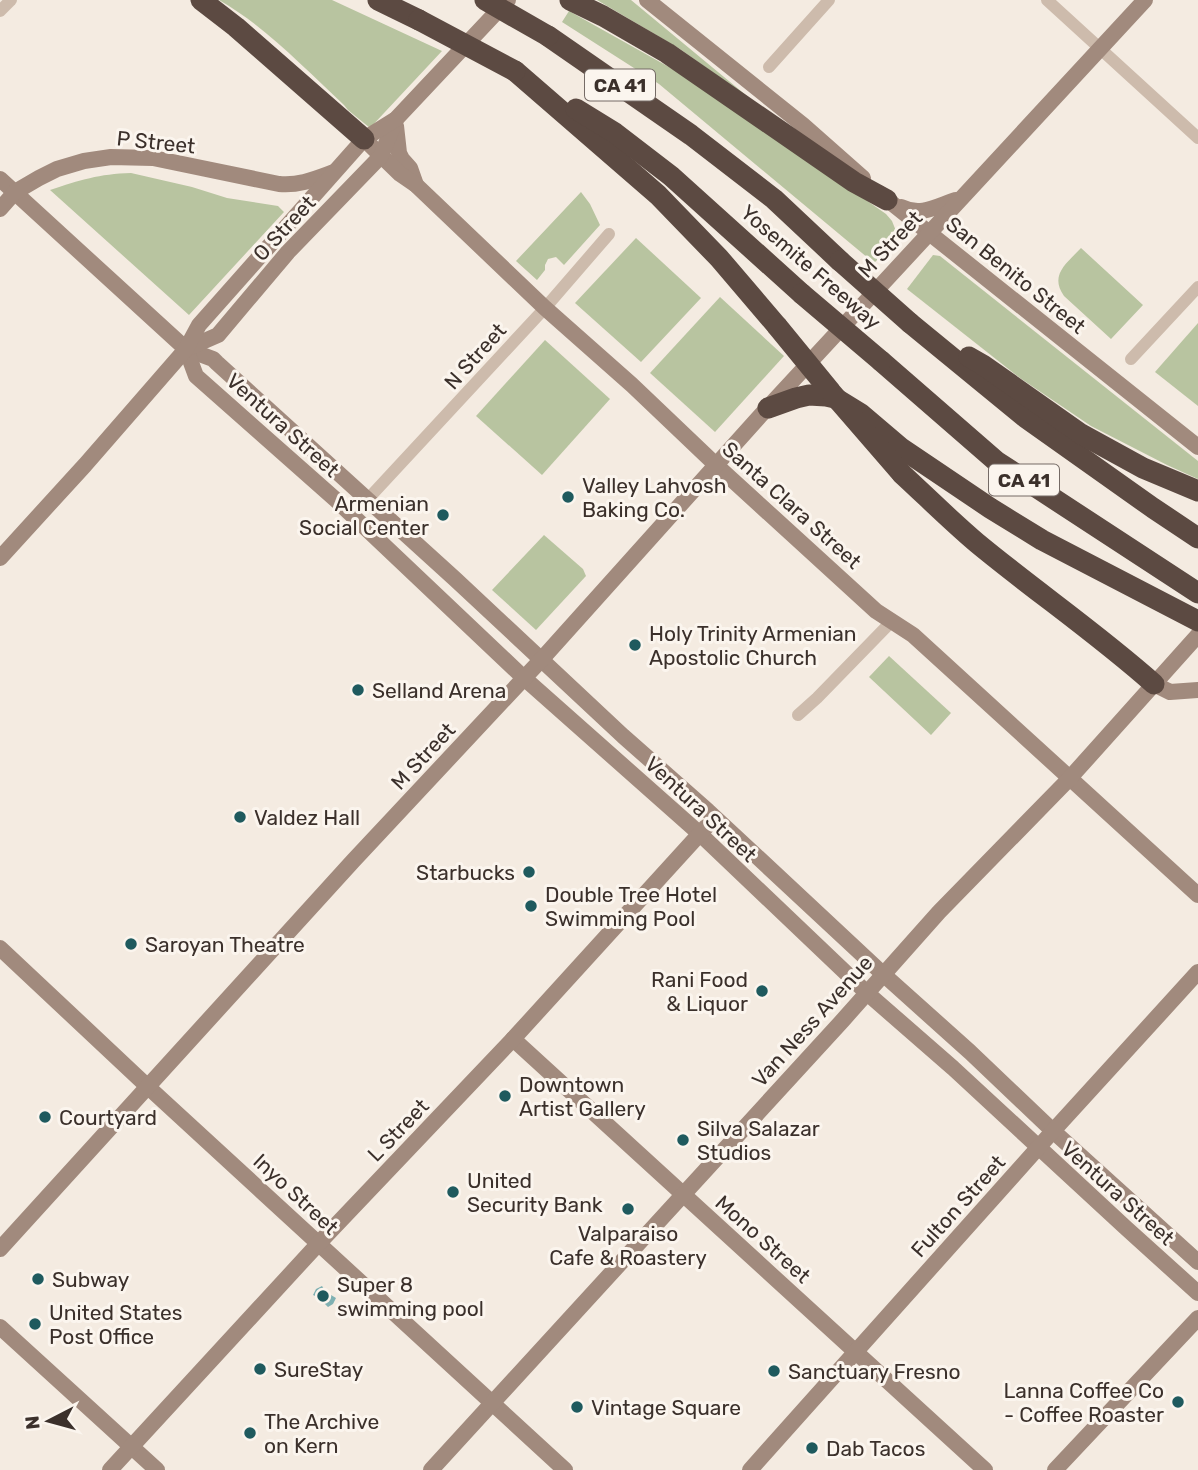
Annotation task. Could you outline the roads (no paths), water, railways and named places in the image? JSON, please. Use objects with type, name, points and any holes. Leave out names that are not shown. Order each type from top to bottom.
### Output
[{"type":"highway","points":[[201,0],[236,27],[364,139]]},
{"type":"highway","name":"Yosemite Freeway","points":[[378,0],[514,71],[615,133],[671,176],[802,295],[996,461],[1189,588]]},
{"type":"highway","name":"Yosemite Freeway","points":[[485,0],[548,36],[691,135],[763,191],[909,323],[1026,418],[1198,538]]},
{"type":"highway","points":[[574,2],[667,53],[854,182],[887,200]]},
{"type":"highway","points":[[514,71],[658,195],[719,258],[902,474],[961,530],[1122,655],[1154,684]]},
{"type":"highway","points":[[909,323],[983,365],[1081,434],[1143,468],[1196,490]]},
{"type":"highway","points":[[768,408],[809,396],[835,398],[861,414],[901,448],[1042,540],[1198,621]]},
{"type":"street","points":[[0,11],[11,0]]},
{"type":"street","name":"O Street","points":[[0,558],[186,349],[198,325],[364,139],[396,119],[508,0]]},
{"type":"street","name":"San Benito Street","points":[[647,0],[803,125],[887,200],[1198,447]]},
{"type":"street","points":[[769,68],[829,0]]},
{"type":"street","points":[[1047,0],[1198,138]]},
{"type":"street","name":"M Street","points":[[0,1249],[353,861],[541,660],[768,408],[1145,0]]},
{"type":"street","points":[[396,119],[400,153],[410,168],[416,185]]},
{"type":"street","name":"O Street","points":[[186,349],[218,335],[288,253],[381,156],[396,119]]},
{"type":"street","name":"Santa Clara Street","points":[[364,139],[876,611],[913,635],[1198,895]]},
{"type":"street","name":"P Street","points":[[0,209],[15,192],[57,169],[84,161],[121,157],[153,158],[292,185],[309,182],[336,171]]},
{"type":"street","name":"Ventura Street","points":[[0,178],[186,349],[213,359],[1198,1262]]},
{"type":"street","points":[[279,184],[291,190],[301,211]]},
{"type":"street","name":"M Street","points":[[887,200],[915,212],[962,198]]},
{"type":"street","name":"N Street","points":[[367,500],[545,307],[608,234]]},
{"type":"street","points":[[1131,359],[1198,287]]},
{"type":"street","name":"Ventura Street","points":[[186,349],[196,376],[335,499],[524,678],[700,834],[867,993],[953,1068],[1198,1293]]},
{"type":"street","points":[[798,715],[892,621]]},
{"type":"street","name":"Van Ness Avenue","points":[[431,1470],[939,912],[1069,779],[1198,635]]},
{"type":"street","points":[[1154,684],[1170,692],[1198,690]]},
{"type":"street","name":"L Street","points":[[110,1470],[318,1243],[513,1039],[714,818]]},
{"type":"street","name":"Inyo Street","points":[[0,948],[565,1470]]},
{"type":"street","name":"Fulton Street","points":[[750,1470],[1053,1130],[1198,972]]},
{"type":"street","name":"Mono Street","points":[[513,1039],[985,1470]]},
{"type":"street","points":[[1055,1470],[1198,1318]]},
{"type":"street","points":[[0,1327],[158,1470]]},
{"type":"water","name":"Super 8 swimming pool","points":[[322,1286],[336,1298],[328,1307],[313,1295],[316,1289]]},
{"type":"place","name":"Valley Lahvosh Baking Co.","points":[[568,497]]},
{"type":"place","name":"Armenian Social Center","points":[[443,515]]},
{"type":"place","name":"Holy Trinity Armenian Apostolic Church","points":[[635,645]]},
{"type":"place","name":"Selland Arena","points":[[358,690]]},
{"type":"place","name":"Valdez Hall","points":[[240,817]]},
{"type":"place","name":"Starbucks","points":[[529,872]]},
{"type":"place","name":"Double Tree Hotel Swimming Pool","points":[[531,906]]},
{"type":"place","name":"Saroyan Theatre","points":[[131,944]]},
{"type":"place","name":"Rani Food & Liquor","points":[[762,991]]},
{"type":"place","name":"Downtown Artist Gallery","points":[[505,1096]]},
{"type":"place","name":"Courtyard","points":[[45,1117]]},
{"type":"place","name":"Silva Salazar Studios","points":[[683,1140]]},
{"type":"place","name":"United Security Bank","points":[[453,1192]]},
{"type":"place","name":"Valparaiso Cafe & Roastery","points":[[628,1209]]},
{"type":"place","name":"Subway","points":[[38,1279]]},
{"type":"place","name":"Super 8 swimming pool","points":[[323,1296]]},
{"type":"place","name":"United States Post Office","points":[[35,1324]]},
{"type":"place","name":"SureStay","points":[[260,1369]]},
{"type":"place","name":"Sanctuary Fresno","points":[[774,1371]]},
{"type":"place","name":"Lanna Coffee Co - Coffee Roaster","points":[[1178,1402]]},
{"type":"place","name":"Vintage Square","points":[[577,1407]]},
{"type":"place","name":"The Archive on Kern","points":[[250,1433]]},
{"type":"place","name":"Dab Tacos","points":[[812,1448]]}]
